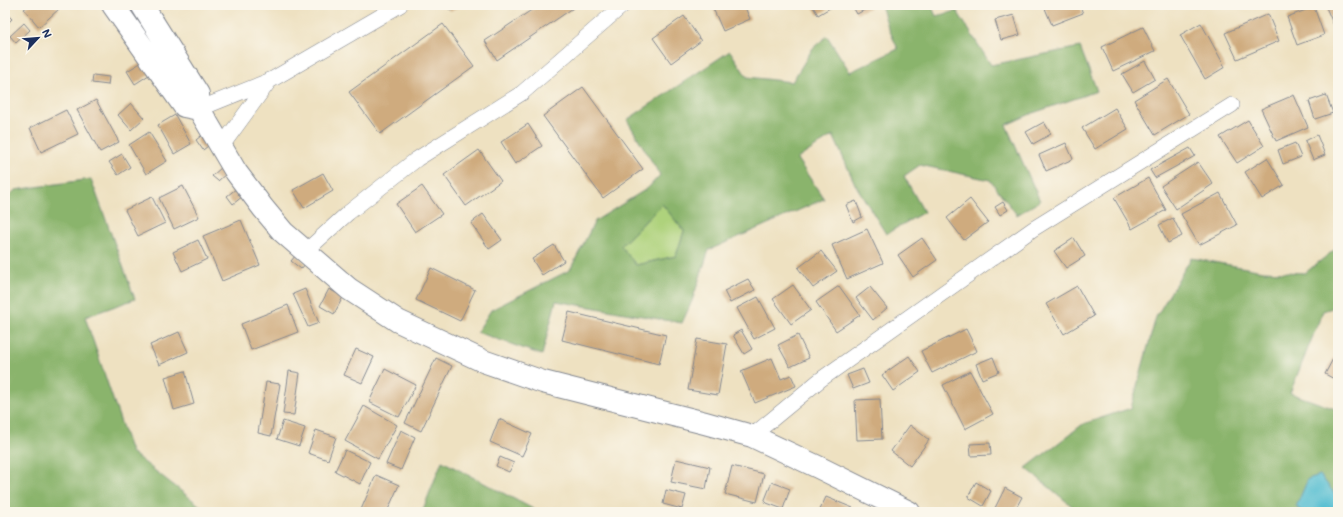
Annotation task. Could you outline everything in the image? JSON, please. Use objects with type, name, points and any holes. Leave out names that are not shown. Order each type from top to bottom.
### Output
[{"type":"street","points":[[113,5],[184,106],[199,109],[271,80],[400,5]]},
{"type":"street","points":[[142,5],[198,94],[199,109],[236,172],[283,232],[349,289],[398,321],[483,361],[543,382],[705,422],[752,436],[909,512]]},
{"type":"street","points":[[306,252],[348,213],[417,159],[522,93],[622,5]]},
{"type":"street","points":[[221,147],[271,80]]},
{"type":"street","points":[[752,436],[820,380],[1033,229],[1232,105]]},
{"type":"green space","points":[[881,5],[931,5],[936,16],[957,11],[991,65],[1080,47],[1097,91],[1033,113],[1006,125],[1040,201],[1017,215],[990,180],[920,165],[904,176],[924,212],[886,234],[855,184],[833,135],[797,159],[824,199],[709,250],[692,301],[682,323],[556,301],[542,355],[477,332],[491,310],[570,270],[595,221],[648,188],[660,175],[627,120],[730,51],[747,77],[792,82],[813,48],[827,36],[850,72],[898,49],[888,27]],"holes":[[[662,204],[684,231],[676,256],[636,265],[621,246]]]},
{"type":"green space","points":[[91,179],[135,299],[85,317],[131,452],[208,512],[5,512],[5,200],[15,190]]},
{"type":"green space","points":[[662,204],[684,231],[676,256],[636,265],[621,246]]},
{"type":"green space","points":[[1338,247],[1338,306],[1323,311],[1290,393],[1338,410],[1338,512],[1079,512],[1026,468],[1083,424],[1131,408],[1156,317],[1191,258],[1263,271],[1305,273]]},
{"type":"green space","points":[[442,461],[539,512],[422,512]]},
{"type":"water","points":[[1320,475],[1338,498],[1338,512],[1304,512],[1296,507],[1308,479]]},
{"type":"building","points":[[29,5],[55,5],[59,9],[39,27],[24,9]]},
{"type":"building","points":[[447,5],[462,5],[450,11]]},
{"type":"building","points":[[539,5],[576,6],[497,60],[485,41]]},
{"type":"building","points":[[744,5],[750,19],[723,31],[712,6]]},
{"type":"building","points":[[812,5],[835,5],[818,15]]},
{"type":"building","points":[[852,5],[874,5],[857,14]]},
{"type":"building","points":[[1079,5],[1083,13],[1052,25],[1044,6]]},
{"type":"building","points":[[1325,5],[1338,5],[1338,35]]},
{"type":"building","points":[[1314,7],[1324,35],[1297,45],[1287,17]]},
{"type":"building","points":[[5,12],[12,19],[5,26]]},
{"type":"building","points":[[1268,14],[1279,41],[1237,59],[1225,33]]},
{"type":"building","points":[[1014,15],[1020,35],[1001,40],[995,20]]},
{"type":"building","points":[[684,16],[701,41],[671,63],[653,38]]},
{"type":"building","points":[[24,23],[30,30],[16,43],[10,36]]},
{"type":"building","points":[[1201,23],[1225,67],[1205,79],[1180,35]]},
{"type":"building","points":[[443,24],[474,66],[380,134],[349,92]]},
{"type":"building","points":[[1143,27],[1155,51],[1113,71],[1102,47]]},
{"type":"building","points":[[144,61],[152,73],[135,84],[127,71]]},
{"type":"building","points":[[1145,61],[1155,79],[1133,92],[1122,74]]},
{"type":"building","points":[[93,75],[109,77],[108,85],[92,83]]},
{"type":"building","points":[[1168,79],[1189,114],[1155,135],[1134,100]]},
{"type":"building","points":[[583,87],[643,169],[603,198],[543,116]]},
{"type":"building","points":[[1294,95],[1308,127],[1276,141],[1261,109]]},
{"type":"building","points":[[1326,95],[1333,113],[1315,119],[1309,101]]},
{"type":"building","points":[[96,100],[119,142],[100,152],[77,110]]},
{"type":"building","points":[[131,103],[144,118],[131,130],[118,115]]},
{"type":"building","points":[[1115,108],[1128,129],[1095,149],[1082,128]]},
{"type":"building","points":[[66,110],[78,134],[41,152],[30,128]]},
{"type":"building","points":[[175,115],[191,144],[174,154],[158,125]]},
{"type":"building","points":[[1248,120],[1264,146],[1237,163],[1220,137]]},
{"type":"building","points":[[1044,122],[1051,134],[1033,144],[1026,132]]},
{"type":"building","points":[[528,124],[542,146],[515,164],[501,142]]},
{"type":"building","points":[[149,132],[167,161],[146,174],[129,145]]},
{"type":"building","points":[[1317,135],[1325,155],[1313,160],[1305,141]]},
{"type":"building","points":[[201,136],[208,146],[203,150],[196,140]]},
{"type":"building","points":[[1066,143],[1073,159],[1046,171],[1039,155]]},
{"type":"building","points":[[1295,143],[1301,157],[1283,164],[1278,150]]},
{"type":"building","points":[[1190,148],[1195,156],[1155,178],[1150,170]]},
{"type":"building","points":[[479,150],[501,181],[466,206],[444,175]]},
{"type":"building","points":[[122,154],[130,167],[118,175],[109,162]]},
{"type":"building","points":[[1267,158],[1284,185],[1262,199],[1245,172]]},
{"type":"building","points":[[1198,162],[1213,184],[1176,209],[1161,186]]},
{"type":"building","points":[[222,167],[227,173],[218,181],[212,176]]},
{"type":"building","points":[[323,173],[333,191],[304,208],[293,190]]},
{"type":"building","points":[[1148,178],[1166,210],[1132,229],[1114,198]]},
{"type":"building","points":[[183,186],[199,217],[174,229],[159,198]]},
{"type":"building","points":[[422,186],[442,214],[415,232],[396,204]]},
{"type":"building","points":[[237,188],[243,196],[233,204],[227,196]]},
{"type":"building","points":[[1220,193],[1237,225],[1199,245],[1181,214]]},
{"type":"building","points":[[152,197],[165,223],[138,236],[125,210]]},
{"type":"building","points":[[970,199],[988,222],[964,240],[947,218]]},
{"type":"building","points":[[856,201],[862,217],[853,222],[846,205]]},
{"type":"building","points":[[1003,202],[1008,210],[1000,215],[995,207]]},
{"type":"building","points":[[483,214],[502,240],[489,249],[471,223]]},
{"type":"building","points":[[1173,218],[1182,236],[1168,243],[1159,225]]},
{"type":"building","points":[[241,220],[260,265],[222,281],[203,236]]},
{"type":"building","points":[[867,229],[883,263],[847,279],[832,245]]},
{"type":"building","points":[[922,238],[937,260],[913,277],[898,255]]},
{"type":"building","points":[[1074,238],[1085,256],[1066,268],[1054,251]]},
{"type":"building","points":[[198,240],[207,259],[182,271],[173,252]]},
{"type":"building","points":[[554,245],[564,261],[542,275],[532,259]]},
{"type":"building","points":[[821,251],[837,271],[813,288],[798,268]]},
{"type":"building","points":[[296,255],[306,263],[301,269],[291,261]]},
{"type":"building","points":[[431,268],[475,290],[460,321],[416,300]]},
{"type":"building","points":[[748,279],[755,290],[730,303],[724,291]]},
{"type":"building","points":[[793,285],[811,310],[791,324],[773,299]]},
{"type":"building","points":[[839,286],[860,315],[836,331],[816,302]]},
{"type":"building","points":[[1077,286],[1094,316],[1064,334],[1046,304]]},
{"type":"building","points":[[870,287],[887,308],[873,320],[856,298]]},
{"type":"building","points":[[305,289],[319,323],[308,327],[293,294]]},
{"type":"building","points":[[329,289],[343,297],[334,314],[320,306]]},
{"type":"building","points":[[758,297],[775,328],[754,339],[737,308]]},
{"type":"building","points":[[288,305],[298,332],[251,350],[241,324]]},
{"type":"building","points":[[569,312],[666,335],[659,364],[562,340]]},
{"type":"building","points":[[966,329],[977,351],[932,373],[921,351]]},
{"type":"building","points":[[741,330],[752,349],[744,354],[733,335]]},
{"type":"building","points":[[179,332],[188,352],[159,365],[150,345]]},
{"type":"building","points":[[798,335],[809,358],[790,367],[778,345]]},
{"type":"building","points":[[697,339],[727,344],[718,395],[688,390]]},
{"type":"building","points":[[356,349],[374,357],[362,383],[344,375]]},
{"type":"building","points":[[909,356],[920,372],[893,391],[882,375]]},
{"type":"building","points":[[993,357],[999,372],[982,379],[976,364]]},
{"type":"building","points":[[1334,357],[1338,359],[1338,381],[1325,374]]},
{"type":"building","points":[[436,358],[452,366],[421,431],[405,423]]},
{"type":"building","points":[[772,358],[781,379],[791,375],[796,386],[755,403],[741,371]]},
{"type":"building","points":[[385,369],[416,385],[399,417],[369,402]]},
{"type":"building","points":[[863,369],[869,383],[853,389],[847,375]]},
{"type":"building","points":[[185,371],[194,404],[174,410],[165,377]]},
{"type":"building","points":[[289,371],[300,373],[294,415],[283,414]]},
{"type":"building","points":[[970,371],[993,414],[965,429],[943,385]]},
{"type":"building","points":[[266,382],[280,384],[271,436],[258,433]]},
{"type":"building","points":[[880,399],[882,439],[857,440],[855,400]]},
{"type":"building","points":[[364,406],[397,425],[378,459],[345,441]]},
{"type":"building","points":[[499,419],[532,434],[522,456],[490,442]]},
{"type":"building","points":[[283,421],[305,428],[299,446],[277,439]]},
{"type":"building","points":[[910,425],[929,440],[910,466],[891,451]]},
{"type":"building","points":[[316,430],[336,437],[328,460],[308,453]]},
{"type":"building","points":[[401,430],[415,437],[401,470],[386,464]]},
{"type":"building","points":[[990,443],[991,455],[971,456],[970,444]]},
{"type":"building","points":[[345,450],[370,462],[360,484],[335,471]]},
{"type":"building","points":[[500,457],[514,463],[509,472],[496,466]]},
{"type":"building","points":[[676,459],[710,467],[706,489],[671,482]]},
{"type":"building","points":[[732,466],[764,474],[757,502],[725,494]]},
{"type":"building","points":[[376,475],[399,485],[387,512],[360,512]]},
{"type":"building","points":[[772,482],[790,489],[783,509],[764,502]]},
{"type":"building","points":[[976,482],[991,491],[983,506],[968,497]]},
{"type":"building","points":[[1005,488],[1022,497],[1014,512],[1002,512],[995,508]]},
{"type":"building","points":[[666,490],[686,495],[682,509],[663,504]]},
{"type":"building","points":[[826,497],[853,508],[852,512],[819,512]]}]
